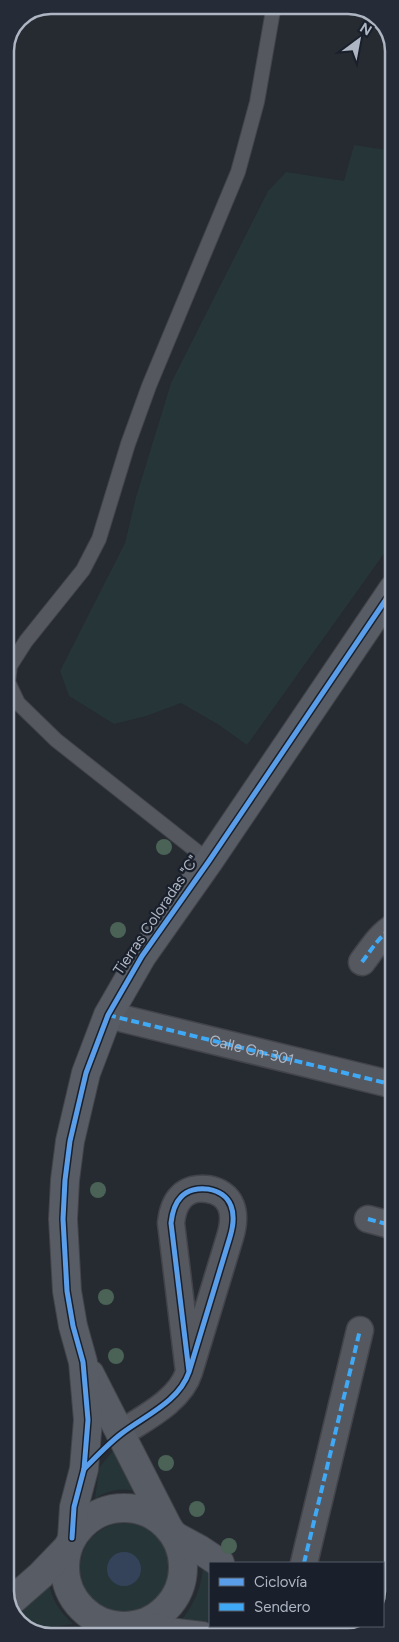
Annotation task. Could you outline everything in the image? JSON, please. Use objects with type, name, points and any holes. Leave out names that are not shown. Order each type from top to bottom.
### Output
[{"type":"street","name":"Tierras Coloradas \"C\"","points":[[70,1543],[74,1507],[84,1469],[88,1420],[83,1362],[73,1326],[67,1290],[63,1219],[70,1141],[86,1073],[108,1015],[142,956],[385,602]]},
{"type":"street","points":[[362,962],[385,933]]},
{"type":"street","name":"Calle Cn-301","points":[[108,1015],[385,1083]]},
{"type":"street","points":[[84,1469],[120,1434],[173,1396],[186,1381],[189,1372],[233,1224],[231,1206],[228,1200],[223,1194],[209,1189],[192,1191],[181,1197],[172,1212],[171,1223],[189,1372]]},
{"type":"street","points":[[368,1219],[385,1224]]},
{"type":"street","points":[[304,1562],[360,1330]]},
{"type":"street","name":"Tierras Coloradas \"C\"","points":[[83,1362],[172,1532]]},
{"type":"street","points":[[14,1599],[41,1575],[70,1543],[84,1524],[99,1513],[123,1508],[136,1508],[159,1519],[172,1532],[218,1562]]},
{"type":"street","points":[[70,1543],[65,1559],[65,1572],[72,1596],[80,1606],[100,1621],[134,1628],[162,1613],[171,1604],[179,1588],[183,1570],[183,1558],[172,1532]]},
{"type":"lane","points":[[14,660],[26,641],[83,570],[99,539],[128,444],[149,386],[238,172],[257,102],[272,14]]},
{"type":"lane","points":[[14,695],[18,703],[56,740],[209,861]]},
{"type":"shaded area","points":[[354,145],[385,150],[385,552],[247,745],[219,725],[181,703],[146,716],[114,724],[69,696],[60,671],[125,543],[136,497],[171,383],[268,191],[286,172],[344,181]]},
{"type":"shaded area","points":[[116,1447],[142,1492],[117,1490],[95,1499],[99,1468]]},
{"type":"shaded area","points":[[125,1523],[142,1526],[157,1536],[167,1551],[170,1568],[167,1585],[157,1600],[142,1610],[125,1613],[108,1610],[93,1600],[83,1585],[80,1568],[83,1551],[93,1536],[108,1526]]},
{"type":"shaded area","points":[[203,1565],[209,1570],[209,1622],[180,1622],[189,1609],[201,1581]]},
{"type":"shaded area","points":[[49,1582],[57,1605],[73,1624],[41,1627],[26,1619],[19,1610]]},
{"type":"water","points":[[124,1552],[131,1553],[136,1557],[140,1562],[140,1576],[136,1581],[131,1585],[124,1586],[117,1585],[112,1581],[108,1576],[107,1569],[108,1562],[112,1557],[117,1553]]},
{"type":"marked path","points":[[362,962],[385,934]]},
{"type":"marked path","points":[[108,1015],[385,1083]]},
{"type":"marked path","points":[[368,1219],[385,1224]]},
{"type":"marked path","points":[[304,1562],[360,1330]]},
{"type":"cycle path","points":[[72,1538],[74,1507],[84,1469],[88,1420],[83,1362],[73,1326],[67,1291],[63,1219],[70,1141],[86,1073],[108,1015],[142,956],[209,861],[385,601]]},
{"type":"cycle path","points":[[84,1469],[116,1438],[169,1400],[184,1383],[189,1372],[233,1222],[231,1206],[227,1200],[216,1191],[208,1189],[193,1190],[181,1197],[175,1206],[171,1223],[189,1372]]}]
